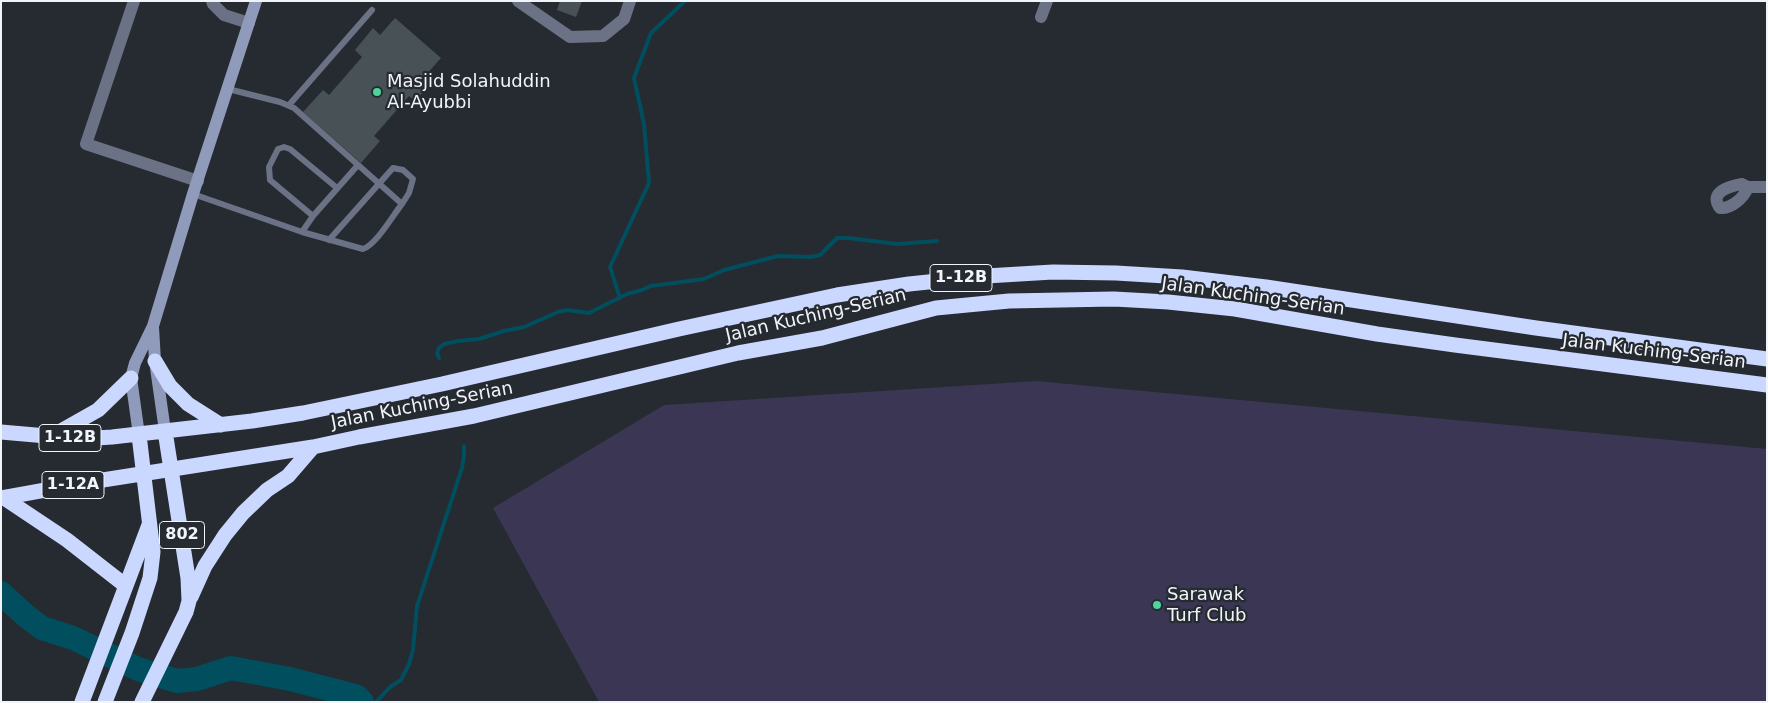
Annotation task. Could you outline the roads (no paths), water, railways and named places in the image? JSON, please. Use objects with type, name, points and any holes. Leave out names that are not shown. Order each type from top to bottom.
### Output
[{"type":"highway","name":"Jalan Kuching-Serian","points":[[1,432],[81,439],[139,435],[303,413],[442,384],[836,295],[908,284],[986,276],[1053,272],[1182,277],[1266,286],[1536,328],[1767,359]]},
{"type":"highway","name":"Jalan Kuching-Serian","points":[[3,498],[90,482],[313,447],[474,416],[738,353],[822,338],[936,308],[1009,301],[1085,299],[1168,302],[1235,310],[1464,347],[1767,385]]},
{"type":"highway","points":[[154,361],[170,386],[188,404],[221,425]]},
{"type":"highway","points":[[50,436],[98,410],[132,378]]},
{"type":"highway","name":"802","points":[[142,700],[166,653],[189,600],[188,578],[165,431]]},
{"type":"highway","name":"802","points":[[105,702],[132,632],[150,578],[153,552],[139,435]]},
{"type":"highway","points":[[189,600],[206,566],[225,535],[243,513],[267,490],[288,476],[313,447]]},
{"type":"highway","points":[[3,498],[67,540],[126,586]]},
{"type":"highway","name":"802","points":[[82,702],[150,521]]},
{"type":"street","points":[[134,1],[86,144],[198,181]]},
{"type":"street","points":[[212,1],[212,4],[224,15],[249,23]]},
{"type":"street","points":[[139,435],[132,378],[135,364],[152,326],[256,1]]},
{"type":"street","points":[[518,1],[570,37],[603,36],[624,19],[630,1]]},
{"type":"street","points":[[538,14],[542,1]]},
{"type":"street","points":[[1041,17],[1047,1]]},
{"type":"street","points":[[1748,187],[1767,187]]},
{"type":"street","points":[[152,326],[154,361],[165,431]]},
{"type":"lane","points":[[289,105],[372,10]]},
{"type":"lane","points":[[228,89],[289,105],[402,204]]},
{"type":"lane","points":[[313,216],[270,180],[269,167],[278,149],[284,147],[290,149],[337,188]]},
{"type":"lane","points":[[302,232],[313,216],[358,165]]},
{"type":"lane","points":[[193,194],[302,232],[329,240],[359,248],[366,248],[376,239],[402,204],[409,193],[413,179],[403,170],[393,168],[329,240]]},
{"type":"waterway","points":[[620,298],[610,267],[649,183],[644,124],[634,78],[651,33],[685,1]]},
{"type":"waterway","points":[[439,358],[437,353],[444,344],[479,339],[524,327],[567,310],[589,313],[627,294],[651,286],[704,279],[724,270],[778,256],[811,257],[820,255],[837,238],[897,244],[937,241]]},
{"type":"waterway","points":[[376,702],[390,687],[401,680],[409,664],[413,650],[417,606],[462,468],[464,446]]},
{"type":"waterway","points":[[1,593],[42,628],[73,638],[138,669],[177,681],[197,679],[231,668],[290,679],[356,696],[362,702]]},
{"type":"place","name":"Masjid Solahuddin Al-Ayubbi","points":[[377,92]]},
{"type":"place","name":"Sarawak Turf Club","points":[[1157,605]]}]
